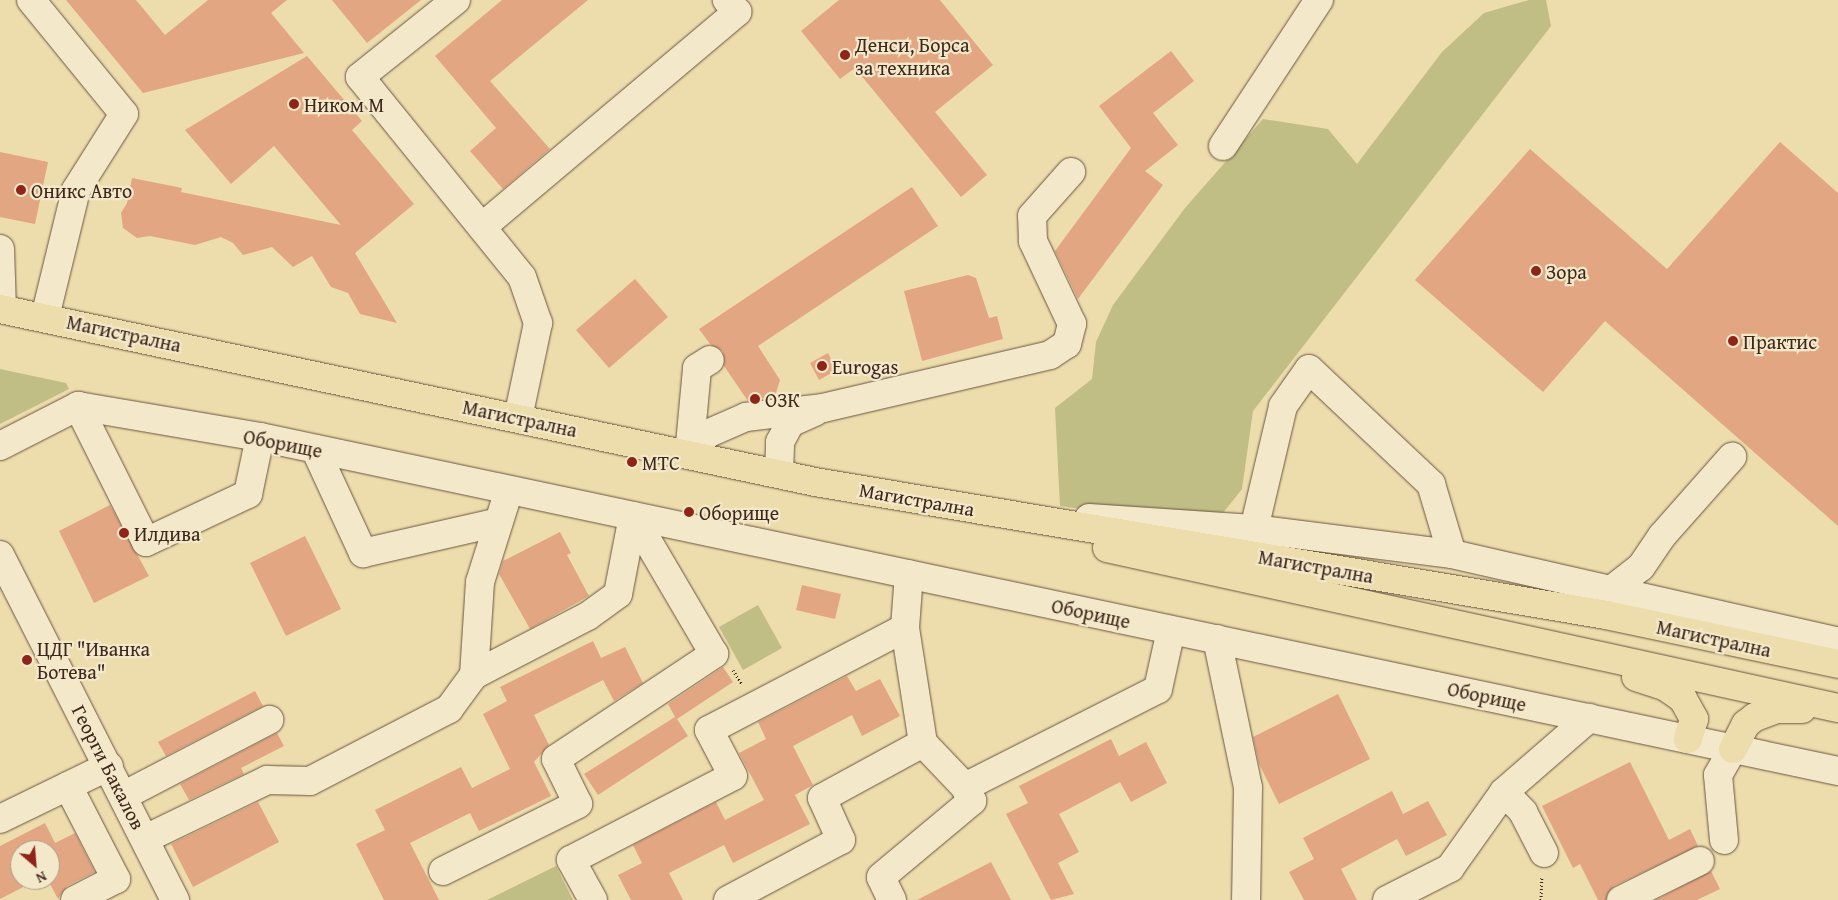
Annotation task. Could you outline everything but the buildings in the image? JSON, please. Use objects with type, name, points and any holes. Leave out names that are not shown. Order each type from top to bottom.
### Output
[{"type":"main road","name":"Магистрална","points":[[1,309],[815,482],[1606,615],[1838,664]]},
{"type":"main road","points":[[815,482],[1216,573],[1512,634],[1838,710]]},
{"type":"main road","points":[[1512,634],[1675,692],[1692,711],[1688,739]]},
{"type":"main road","points":[[1733,749],[1746,724],[1765,711],[1838,710]]},
{"type":"street","points":[[31,0],[124,114],[76,190],[45,317]]},
{"type":"street","points":[[456,0],[360,77],[522,277],[538,323],[518,418]]},
{"type":"street","points":[[482,226],[737,12],[727,0]]},
{"type":"street","points":[[1223,146],[1319,0]]},
{"type":"street","points":[[688,454],[707,434],[746,417],[823,408],[1043,357],[1067,344],[1072,324],[1033,241],[1032,216],[1071,172]]},
{"type":"street","points":[[0,249],[1,309]]},
{"type":"street","points":[[688,454],[697,368],[710,360]]},
{"type":"street","points":[[1254,529],[1283,406],[1308,369],[1430,484],[1452,554]]},
{"type":"street","points":[[0,446],[78,406],[146,542],[248,494],[260,437]]},
{"type":"street","name":"Оборище","points":[[78,406],[260,437],[1838,771]]},
{"type":"street","points":[[779,474],[780,442],[790,423],[823,408]]},
{"type":"street","points":[[314,449],[363,553],[499,522]]},
{"type":"street","points":[[1610,591],[1641,567],[1662,536],[1732,457]]},
{"type":"street","points":[[474,675],[480,582],[509,490]]},
{"type":"street","points":[[992,511],[1254,529],[1452,554],[1838,642]]},
{"type":"street","points":[[443,870],[578,804],[556,759],[714,654],[633,516]]},
{"type":"street","points":[[145,839],[267,780],[310,781],[449,709],[474,675],[588,616],[618,594],[633,516]]},
{"type":"street","name":"Георги Бакалов","points":[[0,555],[124,796],[175,900]]},
{"type":"street","points":[[1641,567],[1657,602]]},
{"type":"street","points":[[892,900],[881,877],[972,801],[965,787],[923,743],[905,628],[909,574]]},
{"type":"street","points":[[593,900],[571,860],[733,776],[709,730],[905,628]]},
{"type":"street","points":[[965,787],[1158,689],[1171,630]]},
{"type":"street","points":[[1217,639],[1248,788],[1246,900]]},
{"type":"street","points":[[1387,900],[1450,868],[1504,792],[1589,718]]},
{"type":"street","points":[[124,796],[269,720]]},
{"type":"street","points":[[728,900],[841,840],[822,798],[923,743]]},
{"type":"street","points":[[1724,840],[1718,775],[1733,749]]},
{"type":"street","points":[[0,819],[108,766]]},
{"type":"street","points":[[68,786],[116,879],[75,900]]},
{"type":"street","points":[[1504,792],[1523,812],[1544,853]]},
{"type":"street","points":[[1621,900],[1700,861]]},
{"type":"path","points":[[714,654],[726,658],[755,706]]},
{"type":"shaded area","points":[[1529,0],[1546,0],[1551,26],[1253,411],[1242,489],[1223,513],[1198,524],[1060,506],[1055,408],[1092,379],[1096,342],[1113,305],[1185,208],[1263,119],[1328,129],[1357,164],[1442,52],[1484,13]]},
{"type":"shaded area","points":[[0,369],[66,383],[69,389],[0,424]]},
{"type":"shaded area","points":[[758,605],[782,648],[743,670],[719,627]]},
{"type":"shaded area","points":[[556,866],[573,900],[487,900]]},
{"type":"place","name":"Денси, Борса за техника","points":[[845,55]]},
{"type":"place","name":"Ником М","points":[[294,104]]},
{"type":"place","name":"Оникс Авто","points":[[21,190]]},
{"type":"place","name":"Зора","points":[[1536,271]]},
{"type":"place","name":"Практис","points":[[1733,341]]},
{"type":"place","name":"Eurogas","points":[[822,366]]},
{"type":"place","name":"ОЗК","points":[[755,399]]},
{"type":"place","name":"МТС","points":[[632,462]]},
{"type":"place","name":"Оборище","points":[[689,512]]},
{"type":"place","name":"Илдива","points":[[124,533]]},
{"type":"place","name":"ЦДГ \"Иванка Ботева\"","points":[[27,660]]}]
